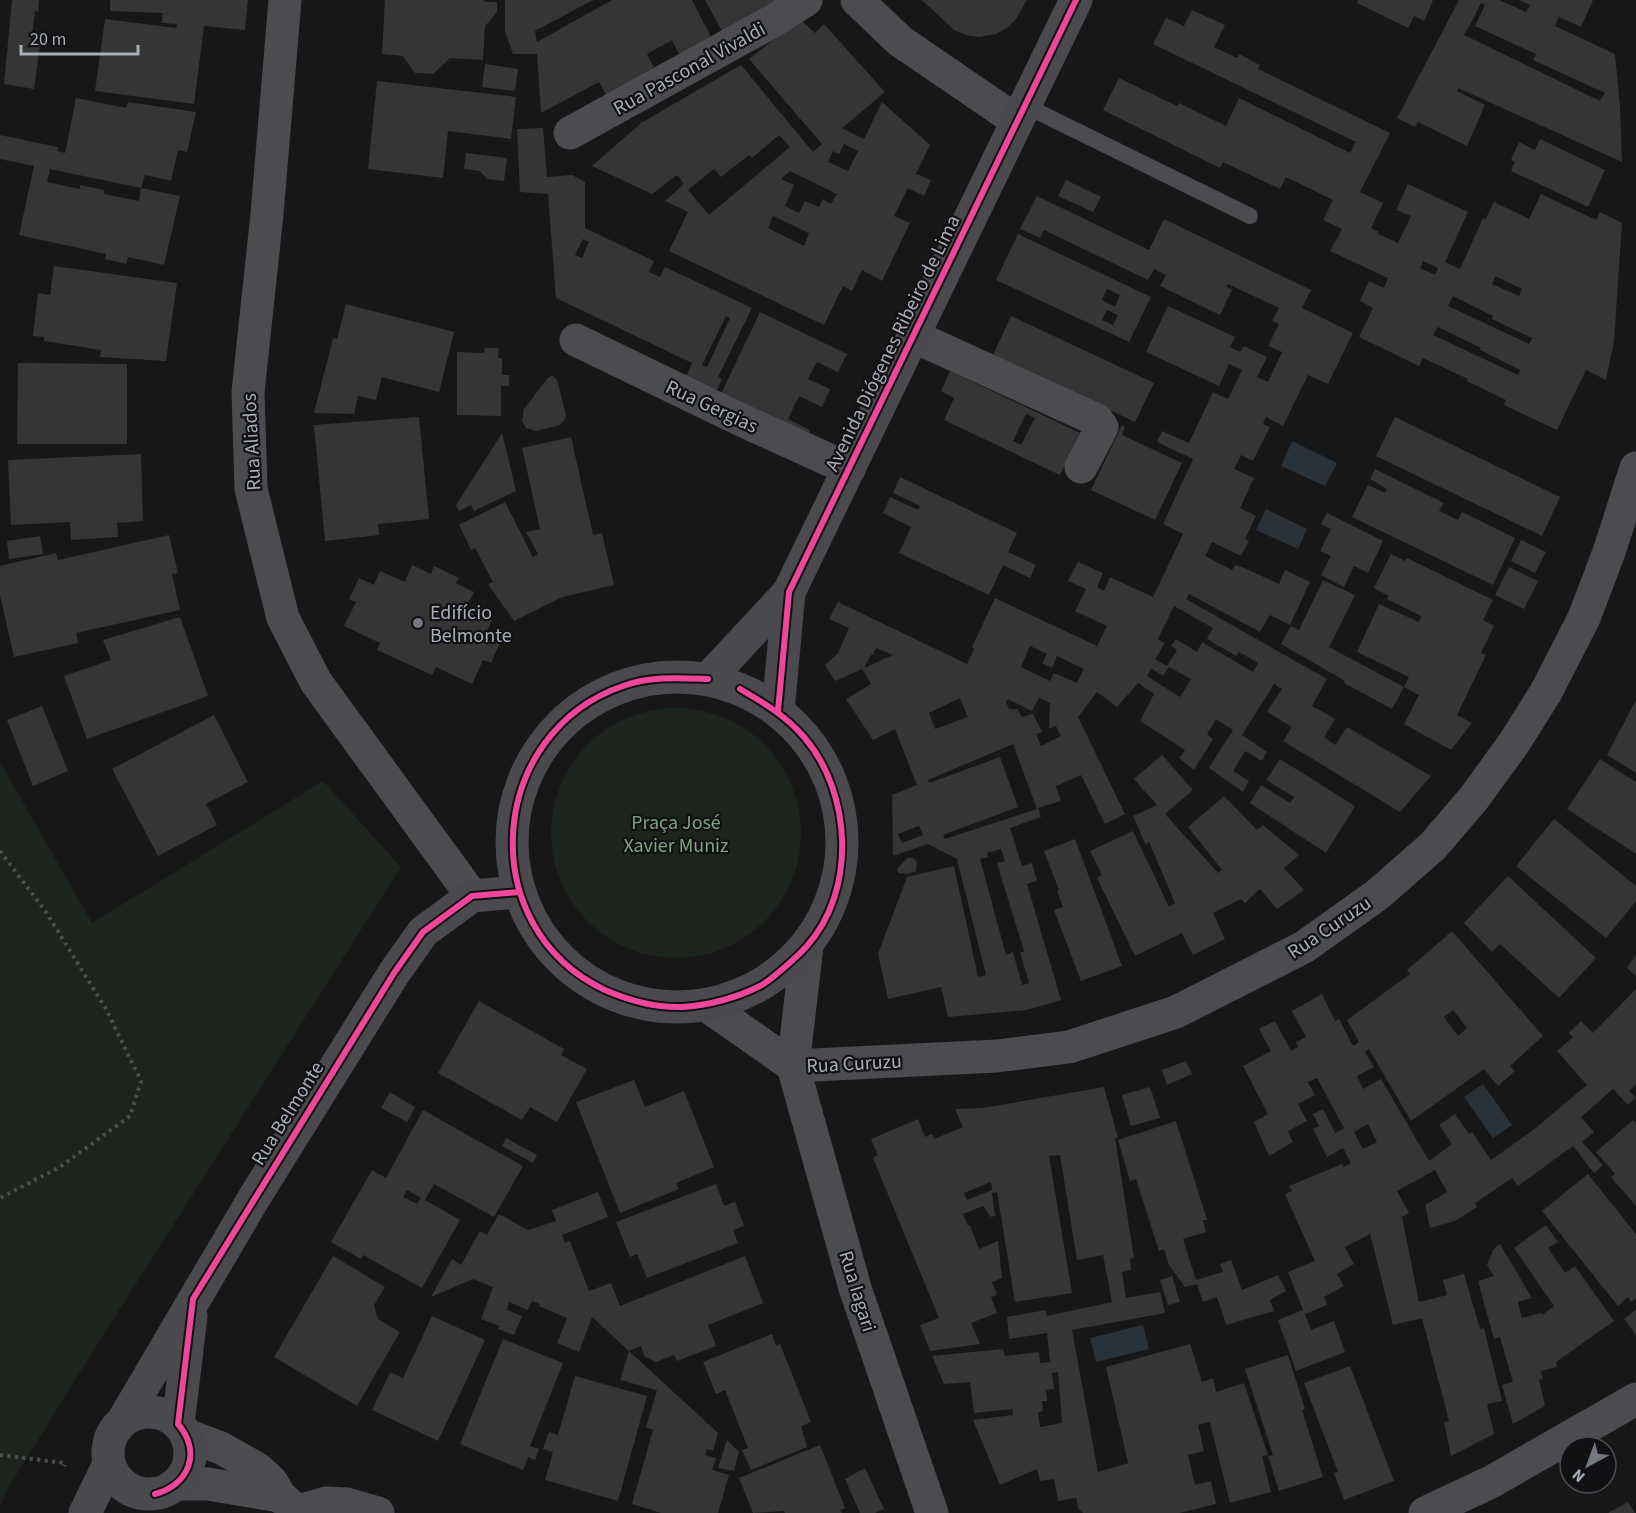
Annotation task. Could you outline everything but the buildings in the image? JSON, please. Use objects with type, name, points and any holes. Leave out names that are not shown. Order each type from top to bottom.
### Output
[{"type":"main road","name":"Avenida Diógenes Ribeiro de Lima","points":[[708,679],[789,592],[1076,0]]},
{"type":"main road","name":"Avenida Diógenes Ribeiro de Lima","points":[[778,711],[789,592]]},
{"type":"main road","points":[[665,677],[708,679],[740,689],[778,711],[805,737],[826,769],[838,804],[843,842],[839,879],[827,915],[807,946],[762,985],[706,1005],[666,1008],[627,1000],[591,983],[560,959],[535,927],[519,891],[512,849],[515,807],[529,766],[553,732],[585,704],[623,685],[665,677]]},
{"type":"main road","points":[[472,896],[519,891]]},
{"type":"main road","name":"Rua Belmonte","points":[[124,1419],[193,1299],[394,973],[423,932],[472,896]]},
{"type":"main road","name":"Rua Belmonte","points":[[182,1429],[193,1299]]},
{"type":"main road","points":[[142,1411],[155,1412],[166,1415],[182,1429],[190,1447],[190,1457],[184,1475],[168,1495],[138,1493],[126,1487],[112,1473],[108,1454],[111,1436],[124,1419],[142,1411]]},
{"type":"main road","points":[[88,1508],[109,1464]]},
{"type":"street","name":"Rua Aliados","points":[[285,0],[267,214],[248,392],[251,489],[283,618],[316,682],[472,896]]},
{"type":"street","name":"Rua Pasconal Vivaldi","points":[[570,133],[773,21],[806,0]]},
{"type":"street","points":[[856,0],[900,41],[1021,114]]},
{"type":"street","points":[[912,336],[1097,420],[1102,427],[1081,467]]},
{"type":"street","name":"Rua Gergias","points":[[576,340],[849,469]]},
{"type":"street","name":"Rua Curuzu","points":[[793,1066],[997,1056],[1069,1047],[1176,1012],[1304,947],[1377,895],[1433,846],[1474,798],[1514,743],[1546,692],[1584,618],[1610,549],[1636,468]]},
{"type":"street","name":"Rua Iagari","points":[[807,946],[793,1066],[855,1288],[932,1513]]},
{"type":"street","points":[[706,1005],[793,1066]]},
{"type":"street","points":[[1425,1513],[1491,1482],[1636,1399]]},
{"type":"street","points":[[182,1429],[258,1469],[292,1507]]},
{"type":"street","points":[[168,1495],[208,1484],[292,1507],[326,1503],[347,1504],[378,1513]]},
{"type":"lane","points":[[1021,114],[1250,216]]},
{"type":"path","points":[[0,850],[46,912],[106,1009],[141,1081],[130,1116],[60,1167],[0,1198]]},
{"type":"path","points":[[0,1455],[65,1463],[58,1485],[88,1508]]},
{"type":"green space","name":"Praça José Xavier Muniz","points":[[676,708],[700,711],[724,718],[745,729],[764,745],[780,764],[791,785],[798,809],[801,833],[798,857],[791,881],[780,902],[764,921],[745,937],[724,948],[700,955],[676,958],[652,955],[628,948],[607,937],[588,921],[572,902],[561,881],[554,857],[551,833],[554,809],[561,785],[572,764],[588,745],[607,729],[628,718],[652,711]]},
{"type":"green space","points":[[0,762],[92,923],[323,781],[401,867],[95,1348],[7,1490],[0,1508]]},
{"type":"shaded area","points":[[1292,441],[1337,463],[1325,486],[1281,466]]},
{"type":"shaded area","points":[[1266,509],[1307,529],[1298,549],[1256,530]]},
{"type":"shaded area","points":[[1483,1084],[1512,1125],[1493,1138],[1464,1097]]},
{"type":"shaded area","points":[[1143,1325],[1149,1349],[1096,1362],[1090,1338]]},
{"type":"cycle path","points":[[778,711],[789,592],[1076,0]]},
{"type":"cycle path","points":[[708,679],[665,678],[633,683],[577,710],[544,745],[522,786],[513,832],[517,879],[533,923],[562,961],[605,990],[633,1000],[653,1005],[693,1006],[712,1003],[760,986],[806,947],[823,924],[834,898],[840,871],[842,842],[839,813],[832,786],[820,760],[797,729],[774,710],[740,689]]},
{"type":"cycle path","points":[[155,1494],[167,1490],[184,1475],[190,1456],[189,1445],[178,1424],[193,1299],[394,973],[423,932],[472,896],[519,892]]},
{"type":"place","name":"Edifício Belmonte","points":[[418,623]]}]
